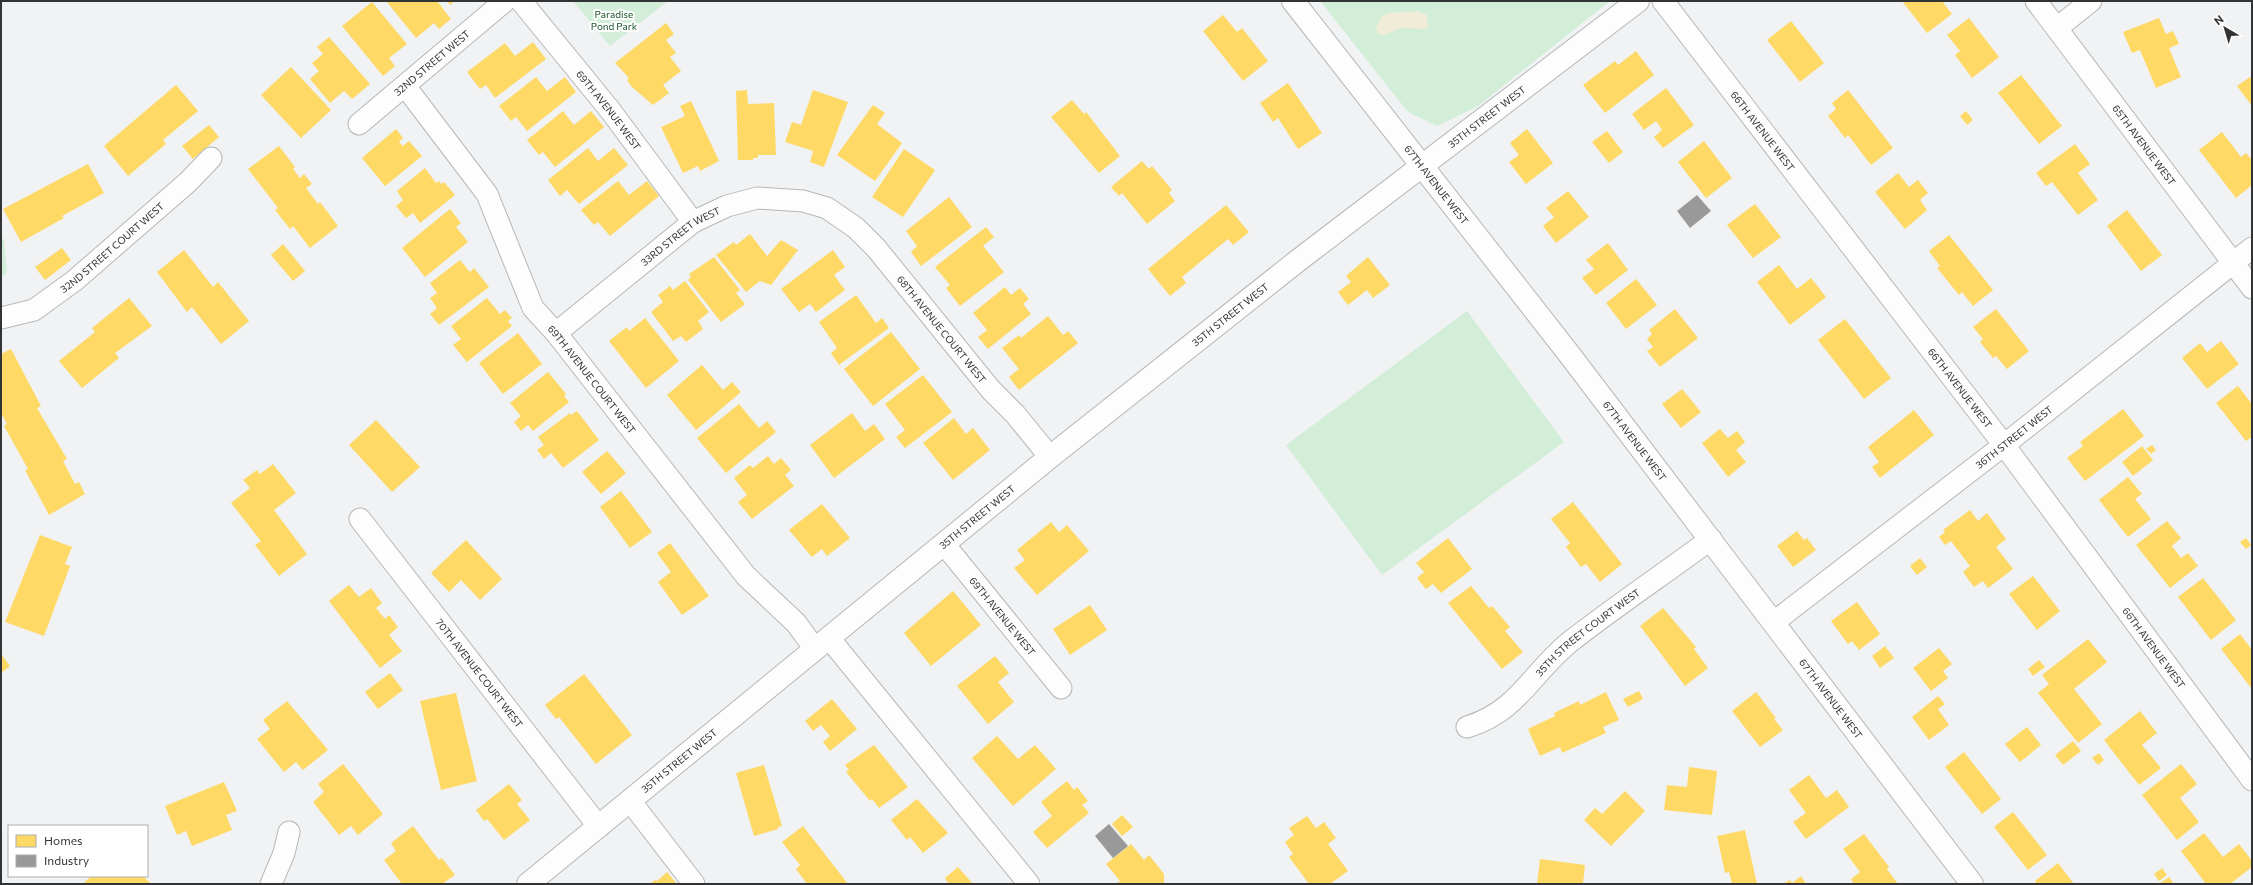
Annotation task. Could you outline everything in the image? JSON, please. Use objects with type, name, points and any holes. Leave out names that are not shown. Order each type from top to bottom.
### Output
[{"type":"street","name":"32ND STREET WEST","points":[[359,124],[505,1]]},
{"type":"street","name":"69TH AVENUE WEST","points":[[521,1],[610,110],[693,222]]},
{"type":"street","name":"67TH AVENUE WEST","points":[[1293,1],[1422,164],[1711,539],[1972,884]]},
{"type":"street","name":"35TH STREET WEST","points":[[528,884],[631,802],[822,643],[1050,457],[1422,164],[1638,1]]},
{"type":"street","name":"66TH AVENUE WEST","points":[[1663,1],[2004,445],[2252,780]]},
{"type":"street","name":"65TH AVENUE WEST","points":[[2036,1],[2252,288]]},
{"type":"street","points":[[2057,28],[2091,1]]},
{"type":"street","name":"69TH AVENUE COURT WEST","points":[[405,86],[488,194],[533,308],[556,333],[746,576],[796,623],[822,643]]},
{"type":"street","name":"32ND STREET COURT WEST","points":[[1,318],[34,310],[74,281],[188,182],[211,158]]},
{"type":"street","name":"33RD STREET WEST","points":[[556,333],[693,222],[727,206],[757,198],[803,201],[827,208]]},
{"type":"street","name":"68TH AVENUE COURT WEST","points":[[827,208],[856,228],[876,248],[991,390],[1015,414],[1050,457]]},
{"type":"street","name":"36TH STREET WEST","points":[[1774,622],[2004,445],[2252,248]]},
{"type":"street","name":"70TH AVENUE COURT WEST","points":[[360,519],[599,827]]},
{"type":"street","name":"35TH STREET COURT WEST","points":[[1467,727],[1492,717],[1511,704],[1541,669],[1570,642],[1711,539]]},
{"type":"street","name":"69TH AVENUE WEST","points":[[944,544],[1061,688]]},
{"type":"street","points":[[822,643],[1029,884]]},
{"type":"street","points":[[631,802],[694,884]]},
{"type":"street","points":[[271,884],[284,853],[289,832]]},
{"type":"green space","name":"Paradise Pond Park","points":[[573,1],[668,1],[610,46]]},
{"type":"green space","points":[[1320,1],[1610,1],[1478,106],[1437,126],[1408,112]]},
{"type":"green space","points":[[1,237],[4,240],[7,272],[1,278]]},
{"type":"green space","points":[[1467,311],[1564,442],[1382,575],[1286,445]]},
{"type":"sand","points":[[1416,11],[1427,15],[1428,27],[1422,29],[1401,28],[1382,36],[1378,33],[1376,28],[1382,16],[1390,13]]},
{"type":"building: Homes","points":[[386,1],[437,1],[451,19],[439,29],[434,23],[416,38]]},
{"type":"building: Homes","points":[[447,1],[455,1],[450,5]]},
{"type":"building: Homes","points":[[1902,1],[1942,1],[1952,14],[1927,33]]},
{"type":"building: Homes","points":[[372,2],[407,44],[389,58],[395,66],[383,76],[342,26]]},
{"type":"building: Homes","points":[[1223,15],[1237,32],[1242,28],[1268,61],[1243,81],[1203,31]]},
{"type":"building: Homes","points":[[1969,18],[1999,57],[1972,78],[1955,55],[1960,51],[1947,35]]},
{"type":"building: Homes","points":[[2159,18],[2166,34],[2173,31],[2179,44],[2169,48],[2181,77],[2156,88],[2140,50],[2132,53],[2123,32]]},
{"type":"building: Homes","points":[[1791,21],[1824,63],[1800,82],[1767,40]]},
{"type":"building: Homes","points":[[666,23],[674,34],[666,40],[676,53],[670,57],[681,71],[663,85],[669,93],[653,105],[632,87],[627,80],[629,78],[615,63]]},
{"type":"building: Homes","points":[[329,37],[370,84],[352,99],[344,91],[330,103],[310,79],[319,71],[312,63],[323,54],[317,47]]},
{"type":"building: Homes","points":[[533,42],[546,59],[495,98],[486,85],[480,89],[467,72],[505,43],[515,56]]},
{"type":"building: Homes","points":[[1636,51],[1654,75],[1605,113],[1583,85],[1615,61],[1618,65]]},
{"type":"building: Homes","points":[[291,67],[331,110],[301,138],[261,95]]},
{"type":"building: Homes","points":[[2021,75],[2062,126],[2039,144],[1998,93]]},
{"type":"building: Homes","points":[[536,77],[547,91],[565,77],[576,92],[527,131],[516,117],[511,121],[499,106]]},
{"type":"building: Homes","points":[[2250,77],[2252,79],[2252,106],[2237,86]]},
{"type":"building: Homes","points":[[1288,83],[1322,133],[1298,149],[1278,118],[1273,122],[1260,103]]},
{"type":"building: Homes","points":[[176,85],[198,111],[163,140],[166,144],[128,176],[104,146]]},
{"type":"building: Homes","points":[[1666,88],[1694,125],[1663,148],[1654,137],[1662,130],[1656,121],[1644,130],[1632,114]]},
{"type":"building: Homes","points":[[747,90],[748,104],[774,103],[776,155],[758,155],[758,158],[753,158],[753,160],[738,160],[736,91]]},
{"type":"building: Homes","points":[[813,90],[848,102],[824,167],[810,162],[813,151],[785,142],[792,122],[801,125]]},
{"type":"building: Homes","points":[[1848,90],[1893,148],[1871,165],[1848,135],[1845,138],[1828,116],[1836,109],[1832,103]]},
{"type":"building: Homes","points":[[1072,100],[1084,114],[1086,112],[1120,156],[1099,173],[1051,117]]},
{"type":"building: Homes","points":[[691,101],[719,161],[700,171],[698,166],[683,173],[661,127],[685,116],[680,106]]},
{"type":"building: Homes","points":[[873,105],[885,113],[877,124],[902,143],[875,181],[837,155]]},
{"type":"building: Homes","points":[[563,111],[574,125],[591,111],[604,127],[555,167],[543,152],[539,155],[527,140]]},
{"type":"building: Homes","points":[[1966,111],[1973,120],[1967,125],[1960,116]]},
{"type":"building: Homes","points":[[209,125],[219,137],[193,159],[182,146]]},
{"type":"building: Homes","points":[[396,129],[403,138],[399,142],[403,146],[409,141],[422,156],[385,186],[362,158]]},
{"type":"building: Homes","points":[[1527,129],[1553,163],[1526,184],[1509,162],[1519,155],[1510,143]]},
{"type":"building: Homes","points":[[1607,131],[1623,152],[1609,163],[1592,142]]},
{"type":"building: Homes","points":[[2222,132],[2241,157],[2246,153],[2252,160],[2252,185],[2236,198],[2199,150]]},
{"type":"building: Homes","points":[[1704,141],[1732,178],[1706,198],[1678,162]]},
{"type":"building: Homes","points":[[2075,144],[2090,164],[2078,173],[2098,200],[2078,215],[2052,182],[2046,186],[2036,173]]},
{"type":"building: Homes","points":[[279,146],[295,167],[293,169],[300,178],[304,174],[312,184],[306,188],[318,204],[320,202],[338,226],[310,248],[293,226],[290,229],[275,210],[278,208],[248,169]]},
{"type":"building: Homes","points":[[588,148],[598,161],[614,148],[628,165],[579,204],[567,190],[560,196],[548,180]]},
{"type":"building: Homes","points":[[904,149],[935,170],[903,217],[872,197]]},
{"type":"building: Homes","points":[[1142,161],[1149,169],[1152,166],[1172,190],[1169,193],[1175,201],[1147,224],[1122,193],[1119,196],[1111,187]]},
{"type":"building: Homes","points":[[88,164],[104,193],[62,216],[64,218],[21,242],[3,209]]},
{"type":"building: Homes","points":[[425,168],[436,183],[439,181],[441,184],[444,182],[455,195],[420,223],[413,213],[406,218],[396,206],[403,200],[397,191]]},
{"type":"building: Homes","points":[[1898,173],[1909,187],[1918,180],[1928,193],[1920,200],[1927,210],[1905,229],[1875,192]]},
{"type":"building: Homes","points":[[618,181],[629,195],[647,181],[659,196],[610,236],[598,222],[594,225],[581,210]]},
{"type":"building: Homes","points":[[1568,191],[1589,217],[1556,243],[1543,226],[1554,217],[1546,208]]},
{"type":"building: Homes","points":[[949,197],[972,227],[921,266],[911,252],[917,246],[906,231]]},
{"type":"building: Homes","points":[[1755,204],[1781,237],[1753,258],[1727,225]]},
{"type":"building: Homes","points":[[1226,205],[1249,232],[1233,245],[1228,239],[1182,277],[1186,283],[1170,296],[1148,269]]},
{"type":"building: Homes","points":[[450,209],[461,223],[456,227],[468,242],[425,277],[402,248]]},
{"type":"building: Homes","points":[[2127,210],[2162,255],[2141,271],[2107,226]]},
{"type":"building: Homes","points":[[986,227],[994,237],[983,246],[1004,272],[960,306],[946,288],[950,285],[935,267]]},
{"type":"building: Homes","points":[[750,234],[767,256],[781,240],[798,250],[771,285],[760,281],[746,292],[716,255],[734,242],[736,245]]},
{"type":"building: Homes","points":[[1949,235],[1993,290],[1973,306],[1962,292],[1959,295],[1937,268],[1940,266],[1929,251]]},
{"type":"building: Homes","points":[[1608,243],[1628,270],[1596,295],[1582,278],[1594,269],[1586,260]]},
{"type":"building: Homes","points":[[283,244],[305,271],[293,281],[271,255]]},
{"type":"building: Homes","points":[[62,248],[71,260],[45,280],[35,267]]},
{"type":"building: Homes","points":[[184,250],[213,287],[218,282],[249,321],[221,344],[192,307],[187,312],[157,272]]},
{"type":"building: Homes","points":[[833,250],[845,267],[834,275],[845,290],[816,312],[810,304],[799,312],[781,289]]},
{"type":"building: Homes","points":[[714,257],[740,290],[736,293],[745,304],[721,322],[688,280],[691,277],[689,274]]},
{"type":"building: Homes","points":[[1368,257],[1390,285],[1373,298],[1367,290],[1348,305],[1338,292],[1351,282],[1346,276]]},
{"type":"building: Homes","points":[[460,260],[470,272],[474,268],[489,287],[439,325],[430,314],[437,308],[430,298],[437,293],[430,283]]},
{"type":"building: Homes","points":[[1779,265],[1797,289],[1811,278],[1826,297],[1790,325],[1757,282]]},
{"type":"building: Homes","points":[[1636,279],[1657,305],[1626,329],[1606,303]]},
{"type":"building: Homes","points":[[685,281],[709,312],[698,321],[703,329],[686,342],[681,336],[673,341],[651,312],[663,302],[658,295],[670,286],[673,290]]},
{"type":"building: Homes","points":[[1005,287],[1011,295],[1020,288],[1029,299],[1023,304],[1031,314],[988,349],[978,337],[987,330],[973,313]]},
{"type":"building: Homes","points":[[856,295],[876,323],[882,318],[889,328],[839,365],[831,353],[837,348],[819,322]]},
{"type":"building: Homes","points":[[129,298],[152,326],[115,353],[119,358],[82,388],[59,361],[95,332],[92,328]]},
{"type":"building: Homes","points":[[487,298],[500,314],[505,310],[512,318],[508,321],[512,326],[467,362],[453,345],[461,339],[451,326]]},
{"type":"building: Homes","points":[[1675,309],[1698,338],[1660,367],[1647,351],[1653,347],[1647,339],[1652,334],[1649,330]]},
{"type":"building: Homes","points":[[1996,309],[2029,351],[2007,369],[1996,356],[1993,358],[1980,342],[1983,339],[1973,327]]},
{"type":"building: Homes","points":[[1048,316],[1063,335],[1068,331],[1078,343],[1019,390],[1009,377],[1019,369],[1002,348],[1019,335],[1021,338]]},
{"type":"building: Homes","points":[[645,318],[679,361],[646,388],[609,341],[627,327],[629,331]]},
{"type":"building: Homes","points":[[1845,319],[1891,378],[1864,399],[1818,340]]},
{"type":"building: Homes","points":[[891,332],[920,369],[873,406],[844,369]]},
{"type":"building: Homes","points":[[518,333],[542,364],[503,394],[479,363]]},
{"type":"building: Homes","points":[[2221,341],[2239,364],[2207,389],[2182,358],[2200,343],[2207,352]]},
{"type":"building: Homes","points":[[11,349],[41,406],[37,408],[67,459],[63,461],[75,484],[79,482],[85,494],[49,515],[25,470],[28,469],[4,426],[7,424],[1,413],[1,354]]},
{"type":"building: Homes","points":[[702,365],[723,390],[732,382],[741,392],[696,430],[667,395]]},
{"type":"building: Homes","points":[[548,372],[566,394],[564,396],[569,402],[533,431],[528,425],[521,431],[514,422],[521,416],[510,403]]},
{"type":"building: Homes","points":[[923,375],[952,412],[905,448],[896,437],[905,430],[885,404]]},
{"type":"building: Homes","points":[[2238,386],[2252,404],[2252,437],[2246,441],[2216,403]]},
{"type":"building: Homes","points":[[1682,389],[1701,412],[1681,428],[1662,404]]},
{"type":"building: Homes","points":[[739,404],[759,428],[767,421],[776,432],[726,473],[697,438]]},
{"type":"building: Homes","points":[[2123,409],[2144,436],[2085,481],[2067,458],[2083,446],[2080,442]]},
{"type":"building: Homes","points":[[1914,410],[1934,435],[1880,478],[1872,467],[1879,462],[1868,447]]},
{"type":"building: Homes","points":[[577,411],[599,440],[563,468],[551,453],[544,459],[537,450],[544,445],[538,437],[570,413],[571,415]]},
{"type":"building: Homes","points":[[852,413],[865,431],[874,424],[885,439],[834,478],[810,445]]},
{"type":"building: Homes","points":[[954,418],[966,434],[973,428],[990,450],[953,480],[923,443]]},
{"type":"building: Homes","points":[[376,420],[420,467],[392,492],[349,445]]},
{"type":"building: Homes","points":[[1720,429],[1728,438],[1737,431],[1745,442],[1736,450],[1746,462],[1728,477],[1702,443]]},
{"type":"building: Homes","points":[[2152,445],[2156,450],[2151,454],[2146,449]]},
{"type":"building: Homes","points":[[2142,446],[2153,460],[2133,476],[2122,462]]},
{"type":"building: Homes","points":[[607,451],[626,473],[601,494],[582,472]]},
{"type":"building: Homes","points":[[768,456],[774,464],[781,458],[791,470],[785,475],[794,486],[752,519],[738,502],[747,495],[734,478],[750,465],[753,468]]},
{"type":"building: Homes","points":[[273,464],[296,493],[274,510],[307,554],[279,576],[255,545],[261,541],[231,503],[250,488],[243,480],[257,470],[260,474]]},
{"type":"building: Homes","points":[[2128,477],[2142,494],[2135,499],[2151,519],[2128,537],[2099,500]]},
{"type":"building: Homes","points":[[621,491],[652,532],[630,548],[600,507]]},
{"type":"building: Homes","points":[[1573,502],[1622,564],[1600,582],[1586,564],[1581,567],[1566,547],[1570,543],[1551,519]]},
{"type":"building: Homes","points":[[822,504],[850,538],[827,556],[822,549],[812,557],[789,530]]},
{"type":"building: Homes","points":[[1970,510],[1978,521],[1987,513],[2006,539],[1996,547],[2013,569],[1988,588],[1983,581],[1974,587],[1963,572],[1970,566],[1951,541],[1945,545],[1939,537],[1945,532],[1943,530]]},
{"type":"building: Homes","points":[[2167,521],[2181,538],[2172,546],[2181,558],[2188,553],[2198,566],[2170,588],[2136,545]]},
{"type":"building: Homes","points":[[1051,522],[1059,532],[1067,525],[1089,551],[1037,595],[1014,568],[1025,560],[1017,550]]},
{"type":"building: Homes","points":[[1797,531],[1804,540],[1807,538],[1816,550],[1793,567],[1777,546]]},
{"type":"building: Homes","points":[[40,535],[72,547],[65,564],[70,566],[44,636],[5,622]]},
{"type":"building: Homes","points":[[1448,538],[1472,569],[1441,593],[1433,584],[1426,589],[1417,578],[1424,572],[1416,563]]},
{"type":"building: Homes","points":[[2246,538],[2251,545],[2246,549],[2240,542]]},
{"type":"building: Homes","points":[[466,540],[502,579],[480,600],[461,580],[449,592],[431,573]]},
{"type":"building: Homes","points":[[670,543],[709,596],[682,615],[658,582],[671,572],[657,553]]},
{"type":"building: Homes","points":[[1920,558],[1927,567],[1917,575],[1910,566]]},
{"type":"building: Homes","points":[[2033,576],[2060,611],[2037,630],[2009,594]]},
{"type":"building: Homes","points":[[2203,578],[2236,620],[2211,640],[2178,597]]},
{"type":"building: Homes","points":[[349,585],[359,597],[371,588],[382,603],[376,608],[385,619],[389,615],[398,627],[389,635],[402,651],[380,668],[329,601]]},
{"type":"building: Homes","points":[[1471,586],[1489,608],[1492,606],[1510,627],[1505,631],[1523,652],[1502,669],[1448,603]]},
{"type":"building: Homes","points":[[953,591],[981,625],[931,666],[904,633]]},
{"type":"building: Homes","points":[[1857,602],[1880,634],[1859,650],[1852,641],[1848,644],[1831,621]]},
{"type":"building: Homes","points":[[1090,605],[1107,630],[1070,655],[1053,629]]},
{"type":"building: Homes","points":[[1663,608],[1696,647],[1694,649],[1708,668],[1685,686],[1640,626]]},
{"type":"building: Homes","points":[[2240,634],[2252,650],[2252,689],[2221,649]]},
{"type":"building: Homes","points":[[2088,639],[2107,662],[2074,689],[2102,724],[2078,743],[2038,693],[2049,684],[2042,675]]},
{"type":"building: Homes","points":[[1885,646],[1894,658],[1880,668],[1872,656]]},
{"type":"building: Homes","points":[[1939,648],[1952,664],[1943,671],[1948,678],[1931,691],[1913,668]]},
{"type":"building: Homes","points":[[1,654],[10,666],[1,673]]},
{"type":"building: Homes","points":[[995,656],[1009,673],[998,682],[1014,702],[988,724],[957,686]]},
{"type":"building: Homes","points":[[2039,660],[2045,667],[2033,676],[2028,669]]},
{"type":"building: Homes","points":[[390,673],[403,690],[378,709],[365,692]]},
{"type":"building: Homes","points":[[584,674],[632,735],[596,764],[559,717],[556,719],[545,705]]},
{"type":"building: Homes","points":[[1639,691],[1643,699],[1628,707],[1623,699]]},
{"type":"building: Homes","points":[[1606,692],[1619,720],[1603,727],[1606,733],[1562,753],[1560,747],[1540,756],[1528,729],[1555,716],[1554,713],[1579,701],[1580,705]]},
{"type":"building: Homes","points":[[1756,692],[1776,718],[1774,719],[1783,730],[1760,747],[1732,711]]},
{"type":"building: Homes","points":[[456,693],[477,781],[441,790],[420,701]]},
{"type":"building: Homes","points":[[1938,696],[1945,704],[1938,709],[1949,725],[1929,740],[1912,717]]},
{"type":"building: Homes","points":[[832,699],[857,729],[830,751],[823,742],[830,736],[821,725],[813,731],[805,721]]},
{"type":"building: Homes","points":[[287,701],[328,750],[303,770],[296,762],[284,772],[257,739],[270,729],[263,720]]},
{"type":"building: Homes","points":[[2140,711],[2157,733],[2142,745],[2161,768],[2139,785],[2104,740]]},
{"type":"building: Homes","points":[[2027,727],[2041,745],[2020,762],[2005,744]]},
{"type":"building: Homes","points":[[997,736],[1018,759],[1035,745],[1056,769],[1013,806],[972,758]]},
{"type":"building: Homes","points":[[2073,741],[2081,751],[2063,765],[2055,755]]},
{"type":"building: Homes","points":[[874,745],[908,787],[879,808],[872,799],[870,801],[846,772],[849,770],[845,765]]},
{"type":"building: Homes","points":[[1964,752],[2001,799],[1982,814],[1945,767]]},
{"type":"building: Homes","points":[[2099,753],[2104,760],[2098,765],[2092,758]]},
{"type":"building: Homes","points":[[343,764],[383,814],[358,835],[351,826],[339,835],[313,802],[324,792],[318,784]]},
{"type":"building: Homes","points":[[2181,764],[2197,784],[2180,798],[2199,822],[2177,840],[2142,795]]},
{"type":"building: Homes","points":[[764,765],[782,826],[778,827],[778,829],[754,836],[736,773]]},
{"type":"building: Homes","points":[[1689,767],[1717,771],[1712,815],[1664,810],[1667,785],[1687,787]]},
{"type":"building: Homes","points":[[1809,775],[1826,798],[1837,790],[1849,807],[1806,839],[1793,822],[1806,813],[1789,790]]},
{"type":"building: Homes","points":[[1067,781],[1074,790],[1077,787],[1088,801],[1082,805],[1089,813],[1047,848],[1033,832],[1052,816],[1041,802]]},
{"type":"building: Homes","points":[[224,782],[237,811],[226,815],[232,830],[192,846],[186,831],[177,835],[165,806]]},
{"type":"building: Homes","points":[[509,784],[522,800],[517,804],[530,820],[504,840],[487,819],[484,821],[476,810]]},
{"type":"building: Homes","points":[[1625,791],[1645,811],[1611,846],[1584,820],[1595,808],[1602,814]]},
{"type":"building: Homes","points":[[917,799],[948,833],[923,853],[910,837],[907,840],[891,820]]},
{"type":"building: Homes","points":[[2013,812],[2047,855],[2028,870],[1994,827]]},
{"type":"building: Homes","points":[[1122,815],[1133,827],[1122,836],[1112,824]]},
{"type":"building: Homes","points":[[1307,816],[1316,828],[1324,822],[1336,838],[1328,844],[1348,871],[1330,884],[1309,884],[1289,857],[1293,854],[1285,842],[1294,835],[1289,828]]},
{"type":"building: Homes","points":[[413,826],[439,860],[442,858],[455,875],[442,884],[402,884],[384,860],[396,851],[391,843]]},
{"type":"building: Homes","points":[[803,826],[848,884],[807,884],[796,869],[800,865],[782,842]]},
{"type":"building: Homes","points":[[1745,830],[1757,884],[1732,884],[1729,872],[1725,873],[1717,836]]},
{"type":"building: Homes","points":[[2204,833],[2223,857],[2239,844],[2252,861],[2252,867],[2230,884],[2206,884],[2181,851]]},
{"type":"building: Homes","points":[[1864,834],[1889,867],[1887,869],[1898,884],[1854,884],[1851,879],[1860,872],[1843,849]]},
{"type":"building: Homes","points":[[1131,844],[1144,860],[1149,855],[1164,874],[1164,884],[1116,884],[1120,881],[1106,864]]},
{"type":"building: Homes","points":[[1540,859],[1585,865],[1583,884],[1537,884]]},
{"type":"building: Homes","points":[[2058,863],[2074,884],[2037,884],[2035,881]]},
{"type":"building: Homes","points":[[958,867],[973,884],[947,884],[948,883],[945,878]]},
{"type":"building: Homes","points":[[2162,868],[2167,875],[2159,881],[2154,874]]},
{"type":"building: Homes","points":[[667,872],[677,884],[650,884],[655,880],[657,881]]},
{"type":"building: Homes","points":[[1801,876],[1806,884],[1783,884],[1790,880],[1792,883]]},
{"type":"building: Homes","points":[[90,877],[144,877],[150,883],[83,884]]},
{"type":"building: Homes","points":[[2169,877],[2174,884],[2159,884]]},
{"type":"building: Industry","points":[[1697,195],[1711,211],[1690,228],[1677,211]]},
{"type":"building: Industry","points":[[1109,824],[1128,846],[1113,858],[1095,836]]}]
